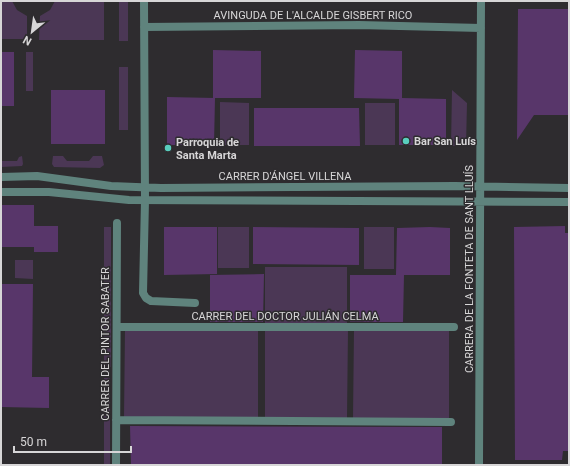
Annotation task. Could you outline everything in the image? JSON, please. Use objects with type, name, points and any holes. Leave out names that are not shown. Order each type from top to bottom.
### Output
[{"type":"street","points":[[144,1],[144,293],[146,298],[151,301],[195,302]]},
{"type":"street","name":"CARRERA DE LA FONTETA DE SANT LLUÍS","points":[[479,465],[481,1]]},
{"type":"street","name":"AVINGUDA DE L'ALCALDE GISBERT RICO","points":[[144,27],[359,25],[481,28]]},
{"type":"street","name":"CARRER D'ÁNGEL VILLENA","points":[[1,177],[37,176],[111,186],[144,187],[480,186],[569,188]]},
{"type":"street","points":[[1,192],[49,192],[111,200],[569,202]]},
{"type":"street","name":"CARRER DEL PINTOR SABATER","points":[[116,465],[117,223]]},
{"type":"street","name":"CARRER DEL DOCTOR JULIÁN CELMA","points":[[117,327],[454,328]]},
{"type":"street","points":[[116,420],[451,422]]},
{"type":"shaded area","points":[[1,1],[12,1],[17,10],[27,16],[27,39],[1,39]]},
{"type":"shaded area","points":[[55,1],[104,1],[104,40],[39,40],[40,16],[50,10]]},
{"type":"shaded area","points":[[119,1],[128,1],[128,41],[119,41]]},
{"type":"shaded area","points":[[26,52],[33,52],[33,91],[26,91]]},
{"type":"shaded area","points":[[119,67],[128,67],[128,130],[119,130]]},
{"type":"shaded area","points":[[452,90],[467,103],[466,146],[451,146]]},
{"type":"shaded area","points":[[220,102],[249,103],[249,145],[220,145]]},
{"type":"shaded area","points":[[365,103],[395,103],[395,145],[365,145]]},
{"type":"shaded area","points":[[22,156],[22,166],[1,167],[1,161],[17,161],[19,157]]},
{"type":"shaded area","points":[[53,156],[63,156],[67,161],[89,161],[93,156],[102,156],[104,165],[100,168],[54,167],[52,164]]},
{"type":"shaded area","points":[[104,227],[111,227],[111,367],[104,367]]},
{"type":"shaded area","points":[[218,227],[249,227],[249,268],[218,268]]},
{"type":"shaded area","points":[[364,227],[394,227],[394,269],[364,269]]},
{"type":"shaded area","points":[[15,260],[33,260],[33,279],[15,278]]},
{"type":"shaded area","points":[[265,267],[347,267],[347,323],[265,323]]},
{"type":"shaded area","points":[[125,329],[258,329],[258,417],[124,417]]},
{"type":"shaded area","points":[[265,329],[348,329],[347,418],[265,417]]},
{"type":"shaded area","points":[[354,329],[449,330],[449,418],[353,418]]},
{"type":"shaded area","points":[[104,378],[110,378],[110,465],[104,465]]},
{"type":"building","points":[[518,9],[569,9],[569,115],[534,115],[517,140]]},
{"type":"building","points":[[213,50],[261,51],[261,98],[213,98]]},
{"type":"building","points":[[355,50],[402,51],[402,98],[446,99],[446,145],[399,145],[399,99],[354,98]]},
{"type":"building","points":[[1,52],[14,52],[14,106],[1,106]]},
{"type":"building","points":[[51,90],[105,90],[105,144],[51,144]]},
{"type":"building","points":[[167,97],[215,98],[214,145],[167,145]]},
{"type":"building","points":[[254,108],[359,108],[360,146],[254,146]]},
{"type":"building","points":[[1,205],[34,205],[34,226],[58,226],[58,252],[34,252],[34,247],[1,247]]},
{"type":"building","points":[[565,226],[565,233],[569,233],[569,451],[563,451],[562,460],[515,460],[514,227]]},
{"type":"building","points":[[164,227],[217,227],[217,274],[164,275]]},
{"type":"building","points":[[253,227],[359,228],[359,265],[253,264]]},
{"type":"building","points":[[397,228],[450,228],[450,275],[404,275],[403,322],[350,322],[350,275],[396,275]]},
{"type":"building","points":[[264,274],[263,322],[210,322],[210,275]]},
{"type":"building","points":[[1,284],[33,284],[32,377],[49,377],[49,408],[1,407]]},
{"type":"building","points":[[130,426],[442,427],[442,465],[131,465]]},
{"type":"place","name":"Bar San Luís","points":[[406,141]]},
{"type":"place","name":"Parroquia de Santa Marta","points":[[168,148]]}]
